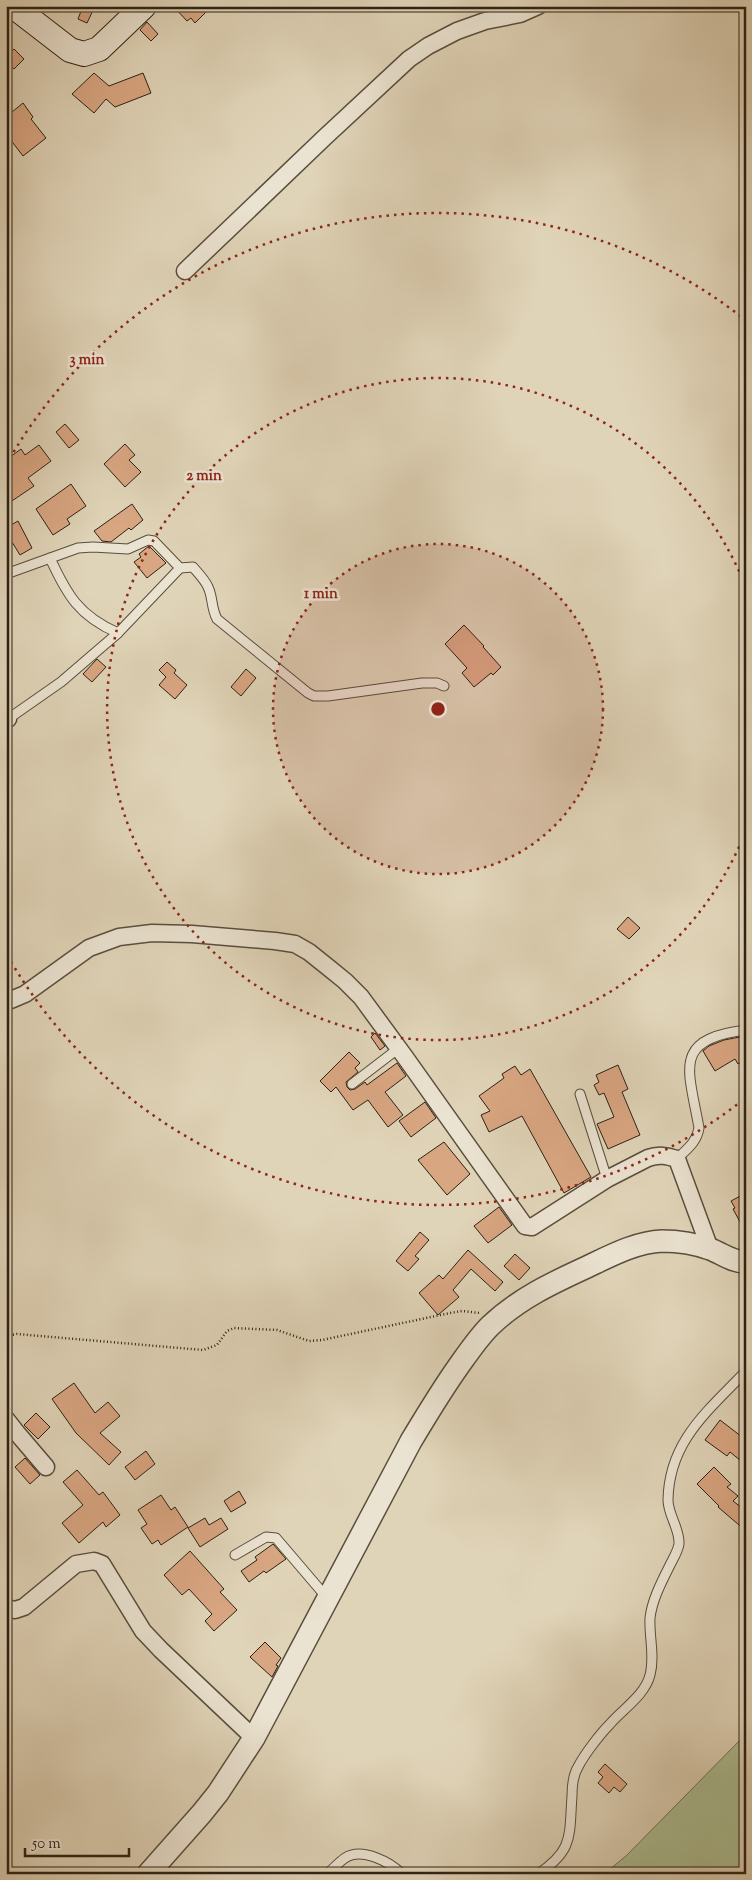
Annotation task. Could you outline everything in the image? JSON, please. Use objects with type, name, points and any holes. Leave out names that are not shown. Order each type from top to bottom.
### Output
[{"type":"main road","points":[[13,6],[70,50],[84,54],[99,48],[144,6]]},
{"type":"street","points":[[185,271],[409,59],[428,46],[457,31],[485,21],[520,14],[538,6]]},
{"type":"street","points":[[6,1002],[25,994],[89,948],[119,937],[152,933],[192,934],[286,942],[308,952],[345,981],[361,998],[399,1048],[525,1226],[532,1228],[607,1179],[655,1155],[663,1155],[677,1159],[710,1249]]},
{"type":"street","points":[[148,1874],[202,1813],[254,1738],[420,1425],[470,1350],[490,1326],[524,1299],[546,1286],[613,1254],[646,1244],[662,1241],[710,1249],[734,1260],[746,1262]]},
{"type":"street","points":[[6,1419],[11,1438],[46,1467]]},
{"type":"street","points":[[6,1608],[15,1610],[24,1607],[76,1564],[94,1560],[102,1564],[143,1631],[254,1738]]},
{"type":"lane","points":[[6,574],[78,548],[128,549],[148,540],[154,540],[180,568]]},
{"type":"lane","points":[[50,558],[66,591],[74,602],[86,615],[102,626],[118,633]]},
{"type":"lane","points":[[7,720],[61,682],[118,633],[180,568],[192,567],[209,588],[213,612],[217,619],[314,696],[328,696],[422,682],[444,686]]},
{"type":"lane","points":[[677,1159],[696,1141],[699,1128],[689,1070],[690,1059],[697,1046],[713,1035],[746,1030]]},
{"type":"lane","points":[[352,1084],[399,1048]]},
{"type":"lane","points":[[580,1094],[607,1179]]},
{"type":"lane","points":[[538,1874],[556,1862],[565,1850],[569,1834],[572,1784],[578,1767],[608,1726],[644,1690],[651,1674],[650,1617],[659,1589],[679,1544],[668,1508],[668,1491],[672,1469],[682,1443],[692,1428],[746,1371]]},
{"type":"lane","points":[[235,1555],[266,1537],[276,1538],[328,1599]]},
{"type":"lane","points":[[327,1874],[346,1857],[366,1855],[382,1859],[393,1865],[402,1874]]},
{"type":"path","points":[[6,1336],[17,1334],[203,1350],[217,1345],[227,1331],[234,1328],[277,1330],[309,1341],[361,1333],[462,1311],[473,1311],[500,1318]]},
{"type":"green space","points":[[746,1734],[746,1874],[604,1874],[626,1856]]},
{"type":"building","points":[[83,6],[95,6],[87,23],[78,19]]},
{"type":"building","points":[[173,6],[212,6],[195,23],[191,18],[187,21]]},
{"type":"building","points":[[147,22],[158,34],[151,41],[140,30]]},
{"type":"building","points":[[14,49],[24,59],[14,69],[6,61],[6,57]]},
{"type":"building","points":[[94,73],[109,86],[143,73],[151,93],[115,107],[106,99],[94,113],[72,94]]},
{"type":"building","points":[[23,103],[33,117],[31,119],[46,138],[23,156],[6,134],[6,117]]},
{"type":"building","points":[[65,424],[79,440],[69,448],[56,432]]},
{"type":"building","points":[[125,444],[135,455],[129,460],[141,472],[125,487],[104,464]]},
{"type":"building","points":[[39,445],[51,461],[28,478],[34,486],[6,505],[6,460],[21,449],[25,455]]},
{"type":"building","points":[[71,484],[86,506],[67,519],[70,524],[53,535],[36,509]]},
{"type":"building","points":[[132,504],[143,520],[111,542],[102,541],[94,531]]},
{"type":"building","points":[[18,521],[32,548],[20,555],[12,542],[6,545],[6,528]]},
{"type":"building","points":[[149,546],[166,563],[147,578],[134,562],[141,557],[139,554]]},
{"type":"building","points":[[464,625],[501,667],[493,675],[491,673],[474,687],[462,673],[467,668],[445,644]]},
{"type":"building","points":[[97,659],[106,667],[92,682],[83,674]]},
{"type":"building","points":[[167,662],[176,670],[174,673],[187,685],[175,699],[159,685],[166,677],[159,670]]},
{"type":"building","points":[[246,669],[256,678],[241,696],[231,687]]},
{"type":"building","points":[[628,917],[640,928],[629,939],[617,929]]},
{"type":"building","points":[[375,1033],[385,1046],[380,1050],[371,1037]]},
{"type":"building","points":[[740,1037],[746,1048],[746,1060],[738,1064],[735,1059],[715,1071],[703,1051],[709,1046],[724,1040]]},
{"type":"building","points":[[349,1052],[360,1063],[355,1068],[358,1072],[346,1082],[350,1090],[365,1082],[367,1085],[397,1063],[406,1076],[385,1092],[403,1115],[388,1127],[368,1100],[353,1110],[336,1087],[331,1092],[320,1081]]},
{"type":"building","points":[[618,1065],[628,1089],[622,1092],[640,1135],[608,1149],[597,1124],[614,1117],[604,1093],[599,1095],[594,1085],[599,1082],[596,1075]]},
{"type":"building","points":[[515,1066],[521,1075],[530,1069],[591,1177],[564,1193],[522,1116],[489,1132],[481,1115],[490,1111],[479,1096],[504,1078],[502,1074]]},
{"type":"building","points":[[425,1102],[436,1118],[411,1137],[399,1121]]},
{"type":"building","points":[[444,1142],[470,1174],[447,1195],[418,1160]]},
{"type":"building","points":[[746,1193],[746,1233],[733,1209],[735,1208],[731,1201]]},
{"type":"building","points":[[499,1207],[512,1225],[488,1243],[474,1226]]},
{"type":"building","points":[[420,1232],[429,1240],[415,1256],[419,1259],[408,1271],[396,1261]]},
{"type":"building","points":[[468,1250],[503,1282],[495,1291],[471,1269],[453,1290],[459,1297],[438,1315],[419,1293],[439,1275],[443,1279]]},
{"type":"building","points":[[515,1254],[530,1268],[519,1280],[504,1266]]},
{"type":"building","points":[[74,1383],[95,1413],[108,1402],[120,1416],[100,1433],[121,1452],[109,1465],[76,1433],[52,1399]]},
{"type":"building","points":[[36,1413],[50,1427],[38,1439],[24,1425]]},
{"type":"building","points":[[720,1420],[746,1440],[746,1465],[730,1452],[727,1456],[705,1440]]},
{"type":"building","points":[[146,1451],[155,1464],[135,1480],[125,1467]]},
{"type":"building","points":[[25,1458],[40,1475],[30,1484],[15,1467]]},
{"type":"building","points":[[714,1467],[731,1484],[727,1487],[738,1496],[733,1501],[746,1511],[746,1531],[718,1507],[697,1484]]},
{"type":"building","points":[[77,1470],[99,1495],[103,1492],[120,1515],[106,1527],[103,1522],[79,1543],[62,1523],[83,1505],[63,1482]]},
{"type":"building","points":[[239,1491],[246,1503],[231,1512],[224,1501]]},
{"type":"building","points":[[161,1495],[171,1510],[175,1507],[188,1527],[161,1545],[158,1540],[152,1544],[141,1528],[147,1524],[138,1510]]},
{"type":"building","points":[[205,1518],[209,1525],[221,1518],[228,1529],[200,1547],[188,1528]]},
{"type":"building","points":[[273,1544],[286,1559],[249,1582],[241,1571],[257,1560],[255,1557]]},
{"type":"building","points":[[190,1551],[224,1589],[220,1592],[237,1610],[214,1631],[205,1621],[212,1614],[189,1589],[182,1595],[164,1575]]},
{"type":"building","points":[[265,1642],[281,1658],[276,1665],[278,1666],[272,1677],[250,1657]]},
{"type":"building","points":[[605,1764],[627,1784],[620,1792],[614,1787],[609,1793],[598,1783],[603,1777],[598,1772]]}]
